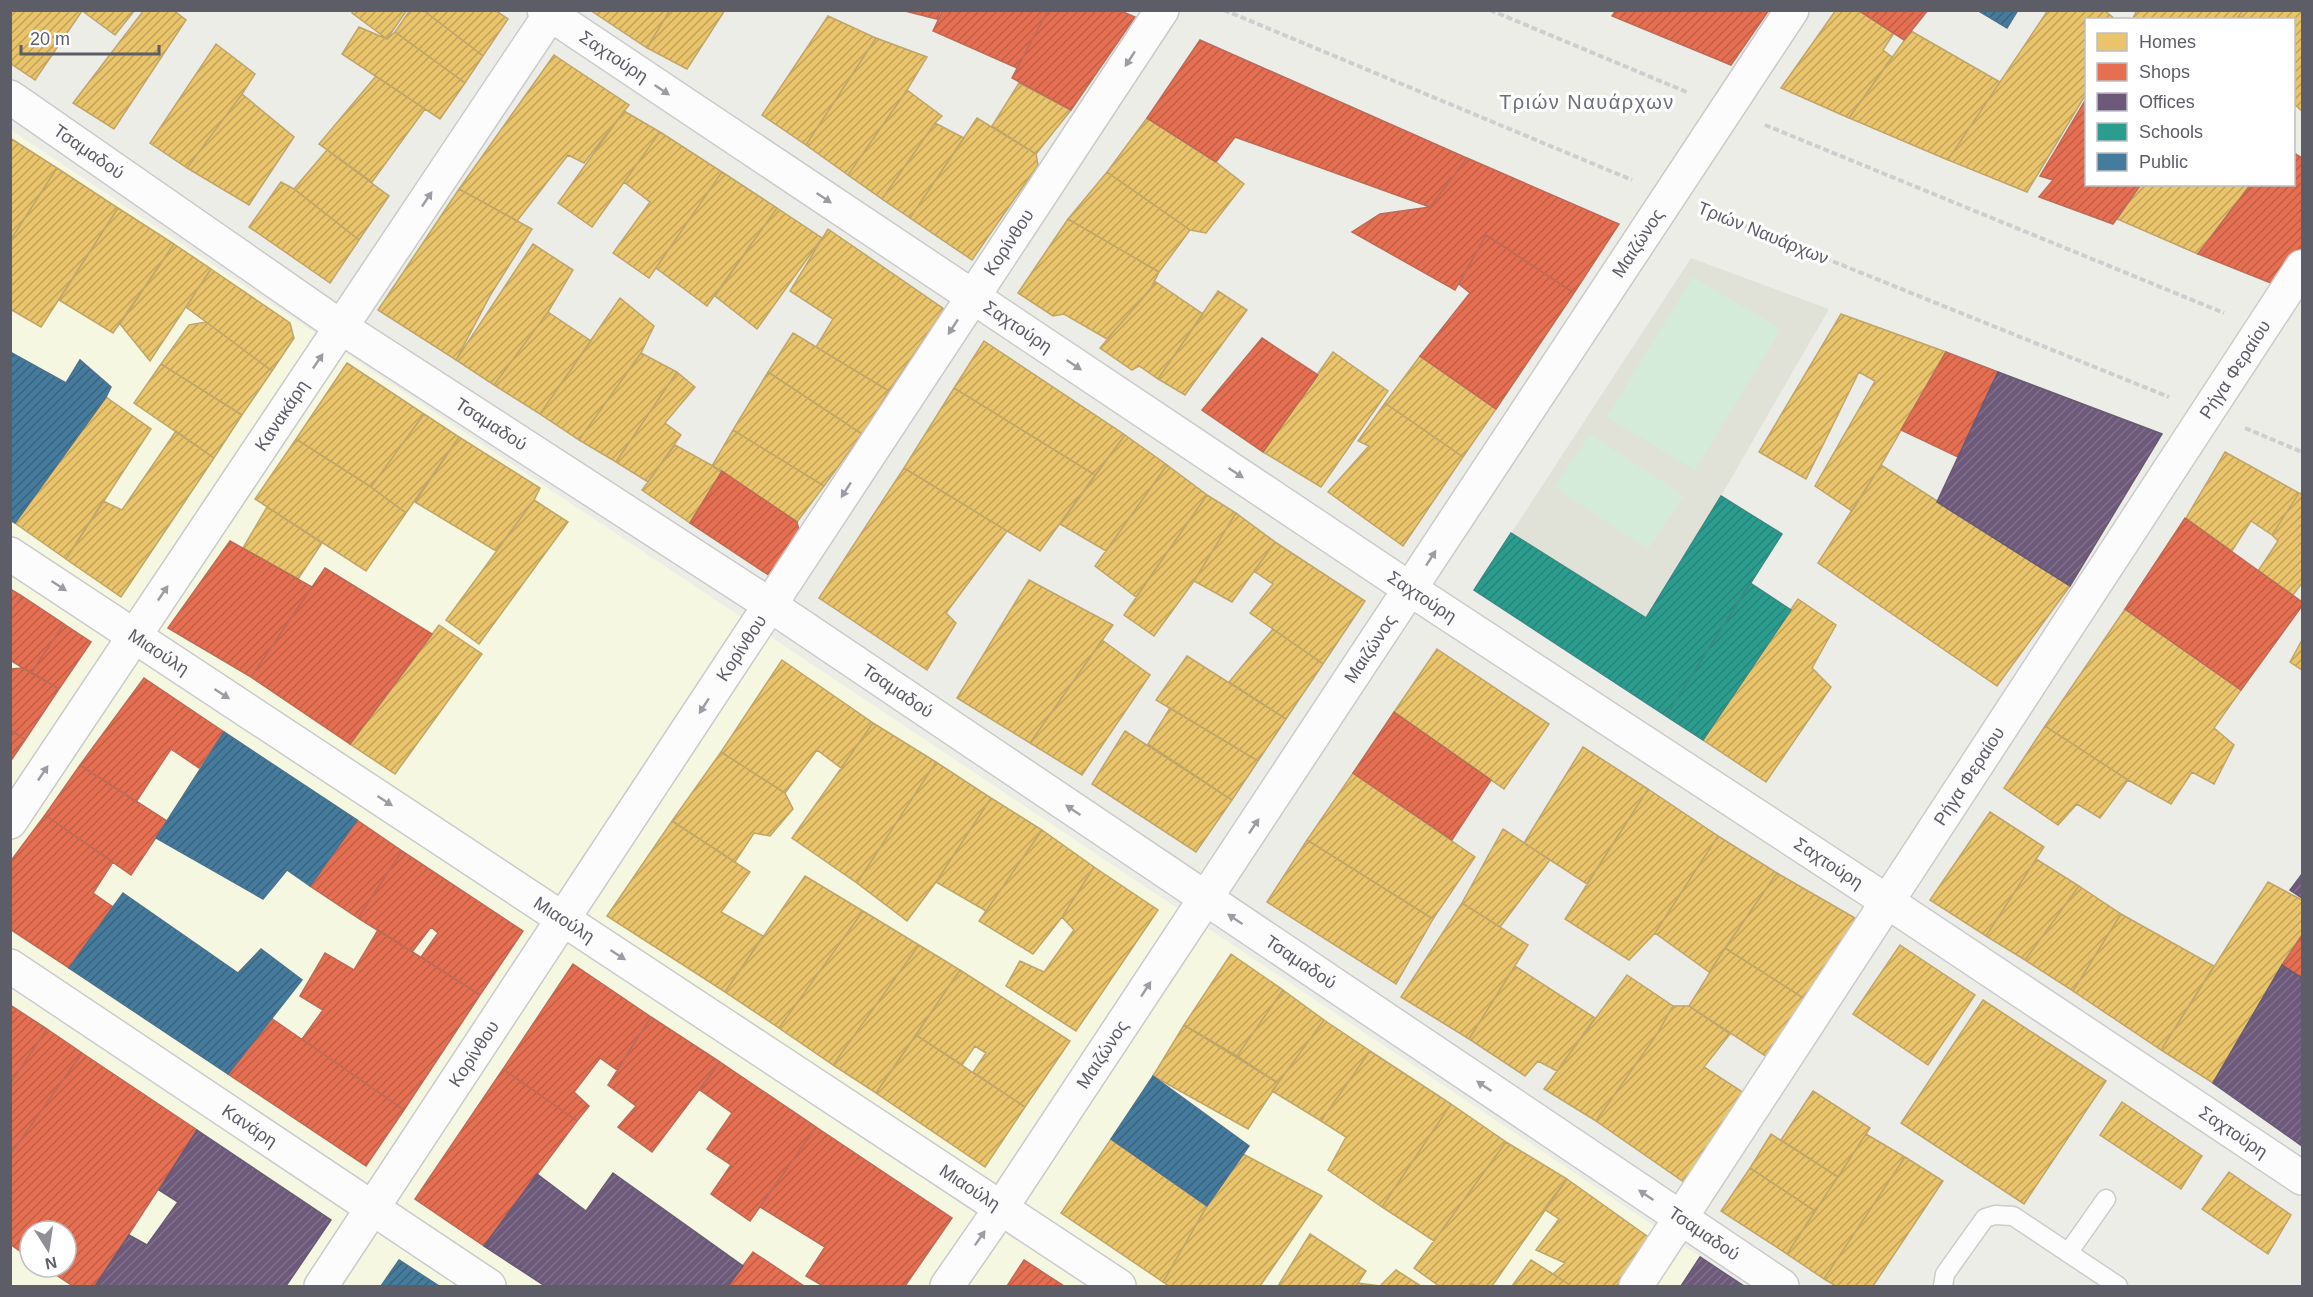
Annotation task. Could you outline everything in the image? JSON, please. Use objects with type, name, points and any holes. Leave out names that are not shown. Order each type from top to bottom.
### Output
[{"type":"street","name":"Κορίνθου","points":[[321,1287],[1162,10]]},
{"type":"street","name":"Μαιζώνος","points":[[947,1287],[1792,10]]},
{"type":"street","name":"Σαχτούρη","points":[[549,12],[1410,590],[1888,902],[2302,1178]]},
{"type":"street","name":"Κανακάρη","points":[[10,822],[549,12]]},
{"type":"street","name":"Τσαμαδού","points":[[10,97],[341,327],[770,605],[1782,1287]]},
{"type":"street","name":"Ρήγα Φεραίου","points":[[1636,1287],[2302,267]]},
{"type":"street","name":"Μιαούλη","points":[[10,554],[1119,1287]]},
{"type":"street","name":"Κανάρη","points":[[10,966],[489,1287]]},
{"type":"lane","points":[[2068,1253],[2106,1199]]},
{"type":"lane","points":[[1943,1287],[1945,1274],[1985,1218],[1995,1215],[2013,1216],[2118,1287]]},
{"type":"path","name":"Τριών Ναυάρχων","points":[[1224,10],[1670,196],[2302,452]]},
{"type":"path","points":[[1490,10],[2262,329]]},
{"type":"shaded area","points":[[11,130],[1744,1286],[11,1286]]},
{"type":"shaded area","points":[[1691,258],[1829,309],[1721,496],[1782,534],[1666,716],[1474,590]]},
{"type":"shaded area","points":[[1693,277],[1781,329],[1695,470],[1607,417]]},
{"type":"shaded area","points":[[1590,434],[1684,496],[1648,549],[1555,487]]},
{"type":"building: Homes","points":[[10,10],[82,11],[35,80],[10,63]]},
{"type":"building: Homes","points":[[81,10],[135,10],[115,35]]},
{"type":"building: Homes","points":[[144,10],[173,10],[186,20],[114,129],[73,103]]},
{"type":"building: Homes","points":[[353,10],[407,10],[387,39],[352,13]]},
{"type":"building: Homes","points":[[410,10],[423,10],[483,56],[465,83],[395,32]]},
{"type":"building: Homes","points":[[423,10],[495,10],[508,19],[483,56]]},
{"type":"building: Homes","points":[[590,10],[670,10],[647,48]]},
{"type":"building: Homes","points":[[670,10],[725,10],[687,69],[647,48]]},
{"type":"building: Homes","points":[[1836,10],[1858,10],[1894,33],[1883,50],[1892,57],[1849,118],[1781,88]]},
{"type":"building: Homes","points":[[2048,10],[2104,10],[2114,18],[2085,18],[2085,96],[2027,192],[1948,160]]},
{"type":"building: Homes","points":[[2137,10],[2243,10],[2237,18],[2133,18]]},
{"type":"building: Homes","points":[[2243,10],[2302,10],[2302,111],[2295,105],[2295,18],[2242,18],[2239,16]]},
{"type":"building: Homes","points":[[828,16],[876,38],[806,145],[762,115]]},
{"type":"building: Homes","points":[[359,27],[387,39],[395,32],[465,83],[440,119],[342,54]]},
{"type":"building: Homes","points":[[1911,31],[2000,82],[1948,160],[1849,118]]},
{"type":"building: Homes","points":[[876,38],[927,57],[848,175],[806,145]]},
{"type":"building: Homes","points":[[216,44],[255,74],[187,168],[150,143]]},
{"type":"building: Homes","points":[[554,55],[629,105],[584,163],[568,155],[517,221],[459,189]]},
{"type":"building: Homes","points":[[376,76],[425,109],[372,182],[319,144]]},
{"type":"building: Homes","points":[[1019,83],[1071,110],[1036,154],[992,126]]},
{"type":"building: Homes","points":[[907,90],[942,116],[882,199],[848,175]]},
{"type":"building: Homes","points":[[242,94],[294,137],[249,205],[187,168]]},
{"type":"building: Homes","points":[[624,111],[660,132],[592,227],[558,203]]},
{"type":"building: Homes","points":[[977,118],[1036,154],[1038,165],[972,260],[910,218]]},
{"type":"building: Homes","points":[[1147,118],[1216,162],[1244,184],[1206,233],[1190,230],[1107,172]]},
{"type":"building: Homes","points":[[935,123],[964,138],[910,218],[882,199]]},
{"type":"building: Homes","points":[[660,132],[722,172],[649,278],[613,253],[650,202],[624,182]]},
{"type":"building: Homes","points":[[10,138],[57,168],[10,241]]},
{"type":"building: Homes","points":[[327,150],[389,196],[359,240],[294,189]]},
{"type":"building: Homes","points":[[57,168],[118,208],[41,327],[10,309],[10,241]]},
{"type":"building: Homes","points":[[722,172],[777,208],[707,306],[656,268]]},
{"type":"building: Homes","points":[[1107,172],[1190,230],[1159,272],[1068,219]]},
{"type":"building: Homes","points":[[281,182],[294,189],[359,240],[330,283],[249,227]]},
{"type":"building: Homes","points":[[2140,186],[2249,186],[2198,254],[2117,219]]},
{"type":"building: Homes","points":[[459,189],[532,229],[491,294],[456,360],[378,310]]},
{"type":"building: Homes","points":[[118,208],[174,244],[113,333],[59,300]]},
{"type":"building: Homes","points":[[777,208],[822,238],[757,329],[715,296]]},
{"type":"building: Homes","points":[[1068,219],[1159,272],[1150,290],[1107,339],[1064,314],[1053,316],[1018,293]]},
{"type":"building: Homes","points":[[828,229],[944,309],[889,391],[816,347],[833,319],[790,291]]},
{"type":"building: Homes","points":[[174,244],[211,269],[150,361],[120,324]]},
{"type":"building: Homes","points":[[533,244],[573,270],[548,312],[494,385],[456,360]]},
{"type":"building: Homes","points":[[211,269],[290,323],[294,338],[272,371],[186,307]]},
{"type":"building: Homes","points":[[1156,282],[1203,314],[1158,379],[1139,366],[1132,370],[1100,348]]},
{"type":"building: Homes","points":[[1218,291],[1247,310],[1185,395],[1158,379]]},
{"type":"building: Homes","points":[[620,298],[654,326],[641,353],[579,440],[540,414]]},
{"type":"building: Homes","points":[[548,312],[591,341],[540,414],[494,385]]},
{"type":"building: Homes","points":[[1841,314],[1946,352],[1852,511],[1815,486],[1875,381],[1859,372],[1806,479],[1759,452]]},
{"type":"building: Homes","points":[[206,322],[272,371],[242,415],[161,364],[189,325]]},
{"type":"building: Homes","points":[[793,333],[889,391],[862,434],[768,372]]},
{"type":"building: Homes","points":[[984,341],[1125,435],[1095,475],[954,388]]},
{"type":"building: Homes","points":[[1333,352],[1388,391],[1321,487],[1263,452]]},
{"type":"building: Homes","points":[[641,353],[677,372],[616,462],[579,440]]},
{"type":"building: Homes","points":[[1420,356],[1496,409],[1463,457],[1385,403]]},
{"type":"building: Homes","points":[[347,363],[424,414],[371,487],[296,439]]},
{"type":"building: Homes","points":[[161,364],[242,415],[214,458],[134,403]]},
{"type":"building: Homes","points":[[677,372],[695,387],[665,423],[681,435],[648,482],[616,462]]},
{"type":"building: Homes","points":[[768,372],[862,434],[824,486],[733,430]]},
{"type":"building: Homes","points":[[954,388],[1095,475],[1040,551],[904,468]]},
{"type":"building: Homes","points":[[106,397],[151,429],[66,559],[15,523]]},
{"type":"building: Homes","points":[[1385,403],[1463,457],[1403,546],[1328,492],[1369,446],[1358,441]]},
{"type":"building: Homes","points":[[424,414],[459,437],[406,513],[371,487]]},
{"type":"building: Homes","points":[[733,430],[824,486],[797,522],[712,466]]},
{"type":"building: Homes","points":[[176,431],[214,458],[121,597],[66,559],[103,501],[122,510]]},
{"type":"building: Homes","points":[[1125,435],[1167,465],[1106,551],[1060,524]]},
{"type":"building: Homes","points":[[459,437],[540,488],[534,500],[496,551],[415,502]]},
{"type":"building: Homes","points":[[296,439],[371,487],[406,513],[366,571],[255,499]]},
{"type":"building: Homes","points":[[675,445],[722,471],[690,523],[642,490]]},
{"type":"building: Homes","points":[[2225,452],[2299,493],[2272,535],[2251,521],[2232,551],[2186,518]]},
{"type":"building: Homes","points":[[1167,465],[1207,495],[1136,597],[1095,566]]},
{"type":"building: Homes","points":[[1881,465],[2070,586],[1997,686],[1818,563]]},
{"type":"building: Homes","points":[[904,468],[1007,531],[946,613],[956,623],[927,670],[819,598]]},
{"type":"building: Homes","points":[[2299,493],[2302,494],[2302,583],[2293,595],[2258,571],[2278,541],[2272,535]]},
{"type":"building: Homes","points":[[1207,495],[1236,513],[1194,581],[1154,636],[1124,615]]},
{"type":"building: Homes","points":[[534,500],[568,522],[479,644],[446,620]]},
{"type":"building: Homes","points":[[267,507],[322,543],[298,579],[243,548]]},
{"type":"building: Homes","points":[[1236,513],[1275,542],[1232,602],[1194,581]]},
{"type":"building: Homes","points":[[1275,542],[1365,601],[1323,664],[1250,613],[1273,584],[1254,571]]},
{"type":"building: Homes","points":[[1029,580],[1113,625],[1030,743],[957,698]]},
{"type":"building: Homes","points":[[1798,599],[1836,625],[1812,668],[1831,687],[1766,782],[1703,740]]},
{"type":"building: Homes","points":[[2125,609],[2241,690],[2214,728],[2234,745],[2214,784],[2192,772],[2171,804],[2128,780],[2045,726]]},
{"type":"building: Homes","points":[[439,625],[482,654],[395,774],[350,744]]},
{"type":"building: Homes","points":[[1273,629],[1323,664],[1286,719],[1229,682]]},
{"type":"building: Homes","points":[[1102,640],[1150,675],[1082,775],[1030,743]]},
{"type":"building: Homes","points":[[2302,640],[2302,670],[2290,662]]},
{"type":"building: Homes","points":[[1437,649],[1549,724],[1504,789],[1394,712]]},
{"type":"building: Homes","points":[[1187,656],[1286,719],[1258,761],[1156,700]]},
{"type":"building: Homes","points":[[782,660],[873,723],[841,768],[817,750],[785,793],[721,752]]},
{"type":"building: Homes","points":[[1170,708],[1258,761],[1232,800],[1148,744]]},
{"type":"building: Homes","points":[[873,723],[936,762],[857,883],[792,838]]},
{"type":"building: Homes","points":[[2045,726],[2128,780],[2100,818],[2077,804],[2058,825],[2004,788]]},
{"type":"building: Homes","points":[[1125,731],[1232,800],[1196,852],[1092,784]]},
{"type":"building: Homes","points":[[1583,747],[1648,789],[1587,884],[1524,843]]},
{"type":"building: Homes","points":[[721,752],[785,793],[793,809],[770,836],[754,833],[735,862],[672,821]]},
{"type":"building: Homes","points":[[936,762],[991,798],[936,882],[907,921],[857,883]]},
{"type":"building: Homes","points":[[1353,773],[1475,857],[1433,919],[1307,840]]},
{"type":"building: Homes","points":[[1648,789],[1718,836],[1655,933],[1629,960],[1565,919]]},
{"type":"building: Homes","points":[[991,798],[1042,830],[986,911],[936,882]]},
{"type":"building: Homes","points":[[1990,812],[2044,847],[1986,936],[1930,900]]},
{"type":"building: Homes","points":[[672,821],[750,872],[721,912],[763,936],[725,992],[607,916]]},
{"type":"building: Homes","points":[[1503,829],[1550,860],[1500,927],[1462,903]]},
{"type":"building: Homes","points":[[1042,830],[1094,867],[1062,917],[1033,954],[979,921]]},
{"type":"building: Homes","points":[[1718,836],[1777,873],[1709,972],[1655,933]]},
{"type":"building: Homes","points":[[1307,840],[1433,919],[1396,984],[1267,902]]},
{"type":"building: Homes","points":[[2036,859],[2079,886],[2025,960],[1986,936]]},
{"type":"building: Homes","points":[[1094,867],[1158,910],[1076,1031],[1006,986],[1020,961],[1044,972],[1074,930],[1062,917]]},
{"type":"building: Homes","points":[[1777,873],[1862,922],[1808,1001],[1725,948]]},
{"type":"building: Homes","points":[[805,876],[863,911],[779,1028],[725,992]]},
{"type":"building: Homes","points":[[2268,882],[2302,900],[2302,935],[2213,1083],[2161,1050]]},
{"type":"building: Homes","points":[[2079,886],[2121,914],[2073,991],[2025,960]]},
{"type":"building: Homes","points":[[1462,903],[1528,945],[1469,1039],[1401,997]]},
{"type":"building: Homes","points":[[863,911],[919,945],[833,1065],[779,1028]]},
{"type":"building: Homes","points":[[2121,914],[2214,966],[2161,1050],[2073,991]]},
{"type":"building: Homes","points":[[919,945],[960,970],[876,1093],[833,1065]]},
{"type":"building: Homes","points":[[1900,945],[1975,995],[1928,1065],[1853,1014]]},
{"type":"building: Homes","points":[[1725,948],[1808,1001],[1767,1057],[1689,1006]]},
{"type":"building: Homes","points":[[1231,954],[1283,990],[1237,1056],[1184,1025]]},
{"type":"building: Homes","points":[[1515,966],[1595,1018],[1557,1071],[1538,1061],[1525,1076],[1469,1039]]},
{"type":"building: Homes","points":[[960,970],[1070,1041],[1025,1107],[973,1072],[986,1053],[975,1046],[962,1065],[916,1035]]},
{"type":"building: Homes","points":[[1627,975],[1673,1006],[1657,1034],[1596,1121],[1544,1089]]},
{"type":"building: Homes","points":[[1283,990],[1324,1020],[1278,1083],[1237,1056]]},
{"type":"building: Homes","points":[[1983,1000],[2106,1081],[2024,1204],[1901,1123]]},
{"type":"building: Homes","points":[[1673,1006],[1689,1006],[1730,1034],[1704,1067],[1747,1095],[1688,1185],[1596,1121],[1657,1034]]},
{"type":"building: Homes","points":[[1324,1020],[1370,1051],[1321,1121],[1272,1091]]},
{"type":"building: Homes","points":[[1184,1025],[1278,1083],[1248,1129],[1153,1076]]},
{"type":"building: Homes","points":[[916,1035],[1025,1107],[985,1167],[876,1093]]},
{"type":"building: Homes","points":[[1370,1051],[1451,1104],[1382,1207],[1328,1170],[1346,1137],[1321,1121]]},
{"type":"building: Homes","points":[[1813,1091],[1870,1128],[1838,1177],[1781,1140]]},
{"type":"building: Homes","points":[[2122,1102],[2202,1156],[2181,1189],[2100,1135]]},
{"type":"building: Homes","points":[[1451,1104],[1506,1142],[1434,1241],[1382,1207]]},
{"type":"building: Homes","points":[[1771,1134],[1838,1177],[1815,1211],[1750,1168]]},
{"type":"building: Homes","points":[[1866,1134],[1905,1157],[1824,1279],[1787,1254]]},
{"type":"building: Homes","points":[[1111,1139],[1207,1206],[1163,1282],[1061,1213]]},
{"type":"building: Homes","points":[[1506,1142],[1567,1179],[1492,1286],[1472,1284],[1470,1286],[1439,1286],[1414,1268]]},
{"type":"building: Homes","points":[[1243,1154],[1322,1196],[1260,1286],[1169,1286],[1163,1282],[1207,1206]]},
{"type":"building: Homes","points":[[1905,1157],[1943,1181],[1873,1286],[1836,1286],[1824,1279]]},
{"type":"building: Homes","points":[[1750,1168],[1815,1211],[1787,1254],[1721,1211]]},
{"type":"building: Homes","points":[[2229,1172],[2291,1215],[2268,1254],[2202,1209]]},
{"type":"building: Homes","points":[[1567,1179],[1651,1239],[1617,1286],[1571,1286],[1553,1274],[1565,1263],[1536,1250],[1559,1219],[1544,1209]]},
{"type":"building: Homes","points":[[1310,1234],[1366,1271],[1356,1286],[1278,1286]]},
{"type":"building: Homes","points":[[1531,1260],[1553,1274],[1571,1286],[1512,1286]]},
{"type":"building: Homes","points":[[1396,1270],[1421,1286],[1380,1286]]},
{"type":"building: Homes","points":[[1358,1283],[1380,1286],[1356,1286]]},
{"type":"building: Shops","points":[[901,10],[941,10],[937,19]]},
{"type":"building: Shops","points":[[943,10],[1048,10],[1017,68],[933,31]]},
{"type":"building: Shops","points":[[1048,10],[1119,10],[1135,17],[1071,110],[1012,78]]},
{"type":"building: Shops","points":[[1616,10],[1769,10],[1731,65],[1612,16]]},
{"type":"building: Shops","points":[[1858,10],[1928,10],[1904,40]]},
{"type":"building: Shops","points":[[1200,40],[1467,158],[1430,207],[1235,137],[1216,162],[1147,118]]},
{"type":"building: Shops","points":[[2085,101],[2085,186],[2140,186],[2113,224],[2039,197],[2053,180],[2040,176]]},
{"type":"building: Shops","points":[[2295,154],[2302,158],[2302,255],[2281,287],[2198,254],[2249,186],[2295,186]]},
{"type":"building: Shops","points":[[1467,158],[1619,224],[1574,293],[1486,235],[1455,290],[1352,232],[1380,214],[1430,207]]},
{"type":"building: Shops","points":[[1486,235],[1574,293],[1496,409],[1420,356],[1470,293],[1459,284]]},
{"type":"building: Shops","points":[[1262,338],[1318,375],[1263,452],[1202,410]]},
{"type":"building: Shops","points":[[1946,352],[1998,372],[1958,457],[1901,430]]},
{"type":"building: Shops","points":[[722,471],[797,522],[801,539],[773,578],[690,523]]},
{"type":"building: Shops","points":[[2185,518],[2302,602],[2302,606],[2241,690],[2125,609]]},
{"type":"building: Shops","points":[[230,541],[312,587],[251,677],[168,628]]},
{"type":"building: Shops","points":[[325,568],[432,634],[350,744],[251,677]]},
{"type":"building: Shops","points":[[10,589],[22,596],[10,613]]},
{"type":"building: Shops","points":[[22,596],[64,624],[31,673],[10,660],[10,613]]},
{"type":"building: Shops","points":[[64,624],[91,642],[59,689],[31,673]]},
{"type":"building: Shops","points":[[24,668],[59,689],[25,740],[10,729],[10,669]]},
{"type":"building: Shops","points":[[144,678],[224,732],[199,768],[171,749],[136,802],[80,765]]},
{"type":"building: Shops","points":[[1394,712],[1491,780],[1452,840],[1353,773]]},
{"type":"building: Shops","points":[[10,730],[25,740],[10,762]]},
{"type":"building: Shops","points":[[80,765],[167,821],[131,875],[45,815]]},
{"type":"building: Shops","points":[[45,815],[113,862],[93,893],[113,907],[69,968],[10,929],[10,862]]},
{"type":"building: Shops","points":[[357,820],[402,851],[358,918],[310,886]]},
{"type":"building: Shops","points":[[402,851],[523,931],[480,995],[421,957],[438,933],[431,927],[412,952],[358,918]]},
{"type":"building: Shops","points":[[378,930],[480,995],[404,1110],[302,1039],[323,1010],[300,996],[325,953],[354,970]]},
{"type":"building: Shops","points":[[2302,935],[2302,978],[2282,965]]},
{"type":"building: Shops","points":[[573,964],[651,1017],[617,1070],[600,1058],[574,1092],[589,1106],[577,1121],[503,1069]]},
{"type":"building: Shops","points":[[10,1005],[47,1029],[10,1084]]},
{"type":"building: Shops","points":[[651,1017],[720,1062],[652,1152],[618,1127],[636,1106],[608,1085]]},
{"type":"building: Shops","points":[[271,1018],[404,1110],[366,1166],[228,1074]]},
{"type":"building: Shops","points":[[47,1029],[82,1053],[10,1155],[10,1084]]},
{"type":"building: Shops","points":[[82,1053],[197,1130],[95,1286],[73,1286],[62,1279],[78,1279],[78,1219],[18,1219],[18,1250],[10,1244],[10,1155]]},
{"type":"building: Shops","points":[[720,1062],[816,1127],[750,1221],[711,1194],[731,1165],[707,1149],[732,1113],[700,1090]]},
{"type":"building: Shops","points":[[503,1069],[577,1121],[484,1246],[415,1199]]},
{"type":"building: Shops","points":[[816,1127],[952,1218],[905,1286],[823,1286],[806,1276],[825,1247],[760,1207]]},
{"type":"building: Shops","points":[[753,1252],[804,1286],[728,1286]]},
{"type":"building: Shops","points":[[1024,1260],[1064,1286],[1007,1286]]},
{"type":"building: Offices","points":[[1998,372],[2162,434],[2070,586],[1937,502]]},
{"type":"building: Offices","points":[[2302,874],[2302,898],[2290,890]]},
{"type":"building: Offices","points":[[2282,965],[2302,978],[2302,1146],[2213,1083]]},
{"type":"building: Offices","points":[[197,1130],[331,1220],[286,1286],[95,1286],[129,1235],[147,1245],[178,1202],[159,1190]]},
{"type":"building: Offices","points":[[613,1173],[743,1266],[728,1286],[545,1286],[484,1246],[537,1174],[586,1211]]},
{"type":"building: Offices","points":[[1700,1257],[1744,1286],[1681,1286]]},
{"type":"building: Schools","points":[[1721,496],[1782,534],[1666,716],[1474,590],[1511,533],[1646,618]]},
{"type":"building: Schools","points":[[1750,583],[1791,610],[1703,740],[1666,716]]},
{"type":"building: Public","points":[[1977,10],[2018,10],[2007,28]]},
{"type":"building: Public","points":[[1977,10],[2018,10],[2007,28]]},
{"type":"building: Public","points":[[10,352],[66,383],[80,360],[111,387],[15,523],[10,520]]},
{"type":"building: Public","points":[[224,732],[357,820],[310,886],[287,870],[263,899],[156,838]]},
{"type":"building: Public","points":[[123,893],[238,973],[261,949],[302,980],[228,1074],[69,968]]},
{"type":"building: Public","points":[[1153,1076],[1249,1146],[1207,1206],[1111,1139]]},
{"type":"building: Public","points":[[399,1260],[439,1286],[381,1286]]},
{"type":"district","name":"Τριών Ναυάρχων","points":[[1587,102]]}]
